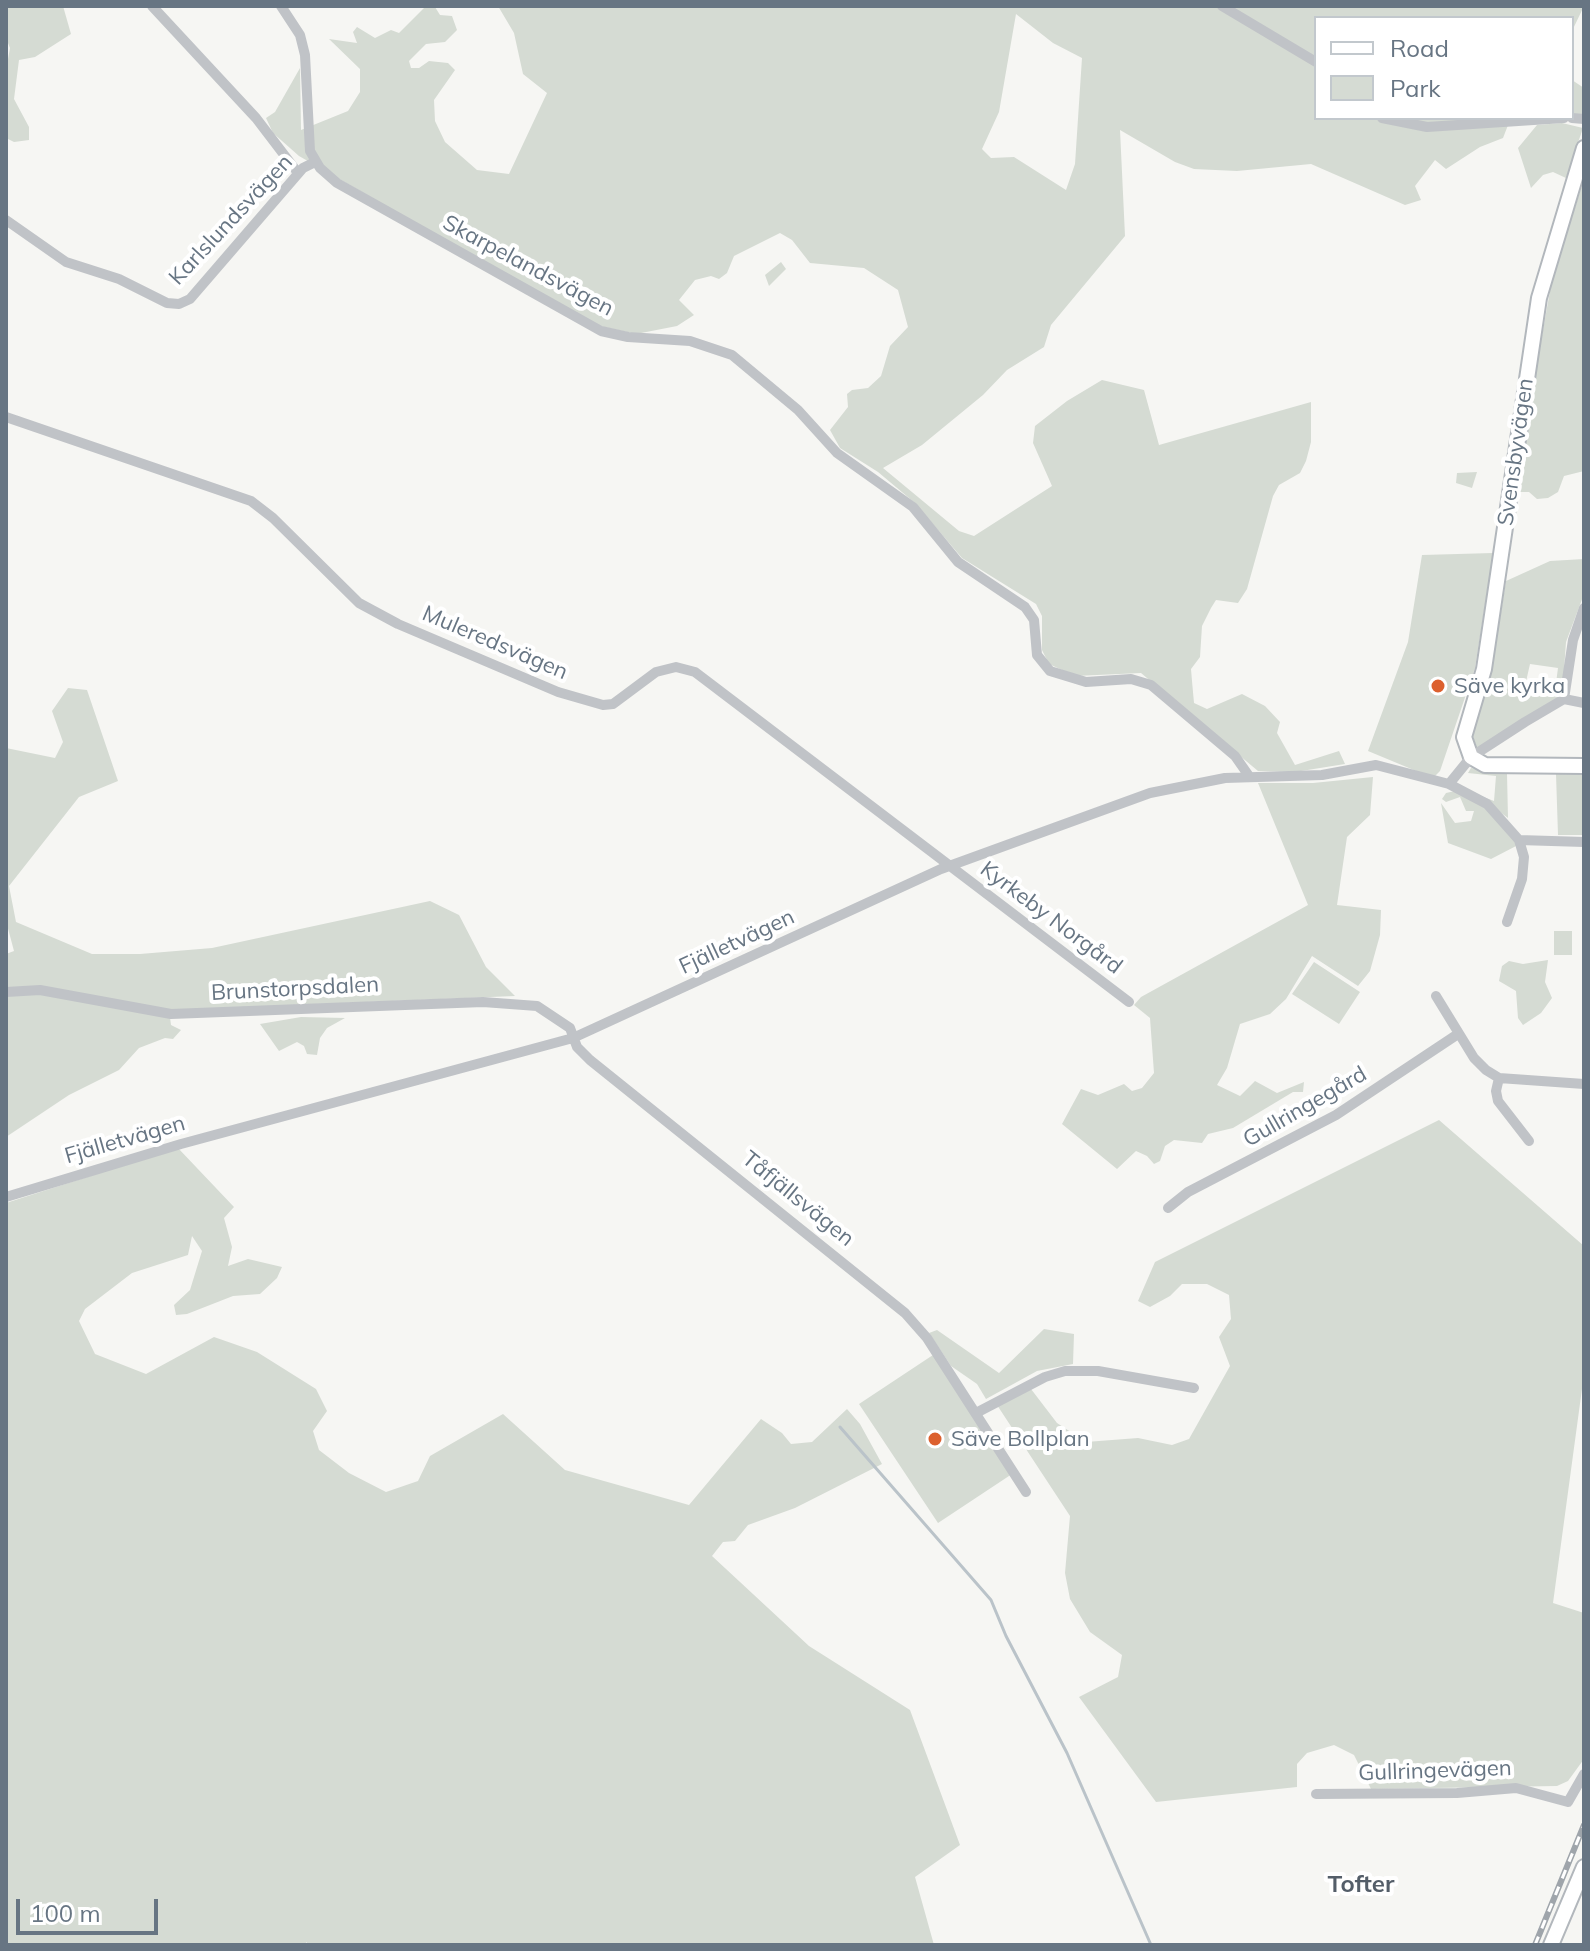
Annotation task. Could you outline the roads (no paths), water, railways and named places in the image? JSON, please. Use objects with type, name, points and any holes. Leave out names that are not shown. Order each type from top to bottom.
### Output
[{"type":"street","points":[[152,6],[256,118],[298,173]]},
{"type":"street","points":[[281,6],[300,35],[305,55],[307,136],[315,162]]},
{"type":"street","points":[[1222,6],[1314,61]]},
{"type":"street","points":[[1392,120],[1427,127],[1534,120]]},
{"type":"street","name":"Svensbyvägen","points":[[1471,757],[1464,737],[1484,669],[1539,298],[1584,148]]},
{"type":"street","name":"Karlslundsvägen","points":[[6,220],[66,262],[119,279],[167,303],[179,304],[190,299],[298,173],[315,162]]},
{"type":"street","name":"Skarpelandsvägen","points":[[315,162],[358,197],[601,331],[628,337],[690,341],[732,355],[808,418],[837,453],[913,507],[958,562],[1025,607],[1034,620],[1036,653],[1046,667],[1086,682],[1131,679],[1146,682],[1235,756],[1249,776]]},
{"type":"street","name":"Muleredsvägen","points":[[6,417],[251,501],[359,603],[412,631],[558,692],[603,705],[613,704],[667,668],[695,672],[950,866]]},
{"type":"street","points":[[1564,699],[1573,640],[1584,608]]},
{"type":"street","points":[[1449,784],[1471,757],[1564,699],[1584,703]]},
{"type":"street","points":[[1471,757],[1496,767],[1584,766]]},
{"type":"street","name":"Fjälletvägen","points":[[6,1197],[184,1143],[573,1038],[950,866],[1150,793],[1194,782],[1249,776],[1322,775],[1376,765],[1449,784],[1487,804],[1519,840]]},
{"type":"street","points":[[1507,922],[1522,879],[1524,857],[1519,840],[1584,842]]},
{"type":"street","name":"Kyrkeby Norgård","points":[[950,866],[1129,1002]]},
{"type":"street","name":"Brunstorpsdalen","points":[[6,992],[40,990],[171,1014],[518,1002],[537,1006],[554,1016],[570,1028],[573,1038]]},
{"type":"street","points":[[1436,996],[1478,1064],[1499,1078],[1584,1084]]},
{"type":"street","name":"Gullringegård","points":[[1168,1208],[1188,1192],[1337,1115],[1458,1034]]},
{"type":"street","name":"Tåfjällsvägen","points":[[573,1038],[590,1060],[896,1304],[927,1338],[1026,1492]]},
{"type":"street","points":[[1499,1078],[1496,1091],[1498,1101],[1529,1141]]},
{"type":"street","points":[[976,1413],[1045,1377],[1065,1371],[1098,1371],[1194,1388]]},
{"type":"street","name":"Gullringevägen","points":[[1316,1794],[1457,1793],[1516,1788],[1568,1802],[1584,1774]]},
{"type":"street","points":[[1551,1945],[1584,1867]]},
{"type":"waterway","points":[[840,1427],[991,1600],[1006,1636],[1067,1753],[1151,1945]]},
{"type":"railway","points":[[1535,1945],[1584,1825]]},
{"type":"place","name":"Säve kyrka","points":[[1438,686]]},
{"type":"place","name":"Säve Bollplan","points":[[935,1439]]},
{"type":"district","name":"Tofter","points":[[1361,1885]]}]
